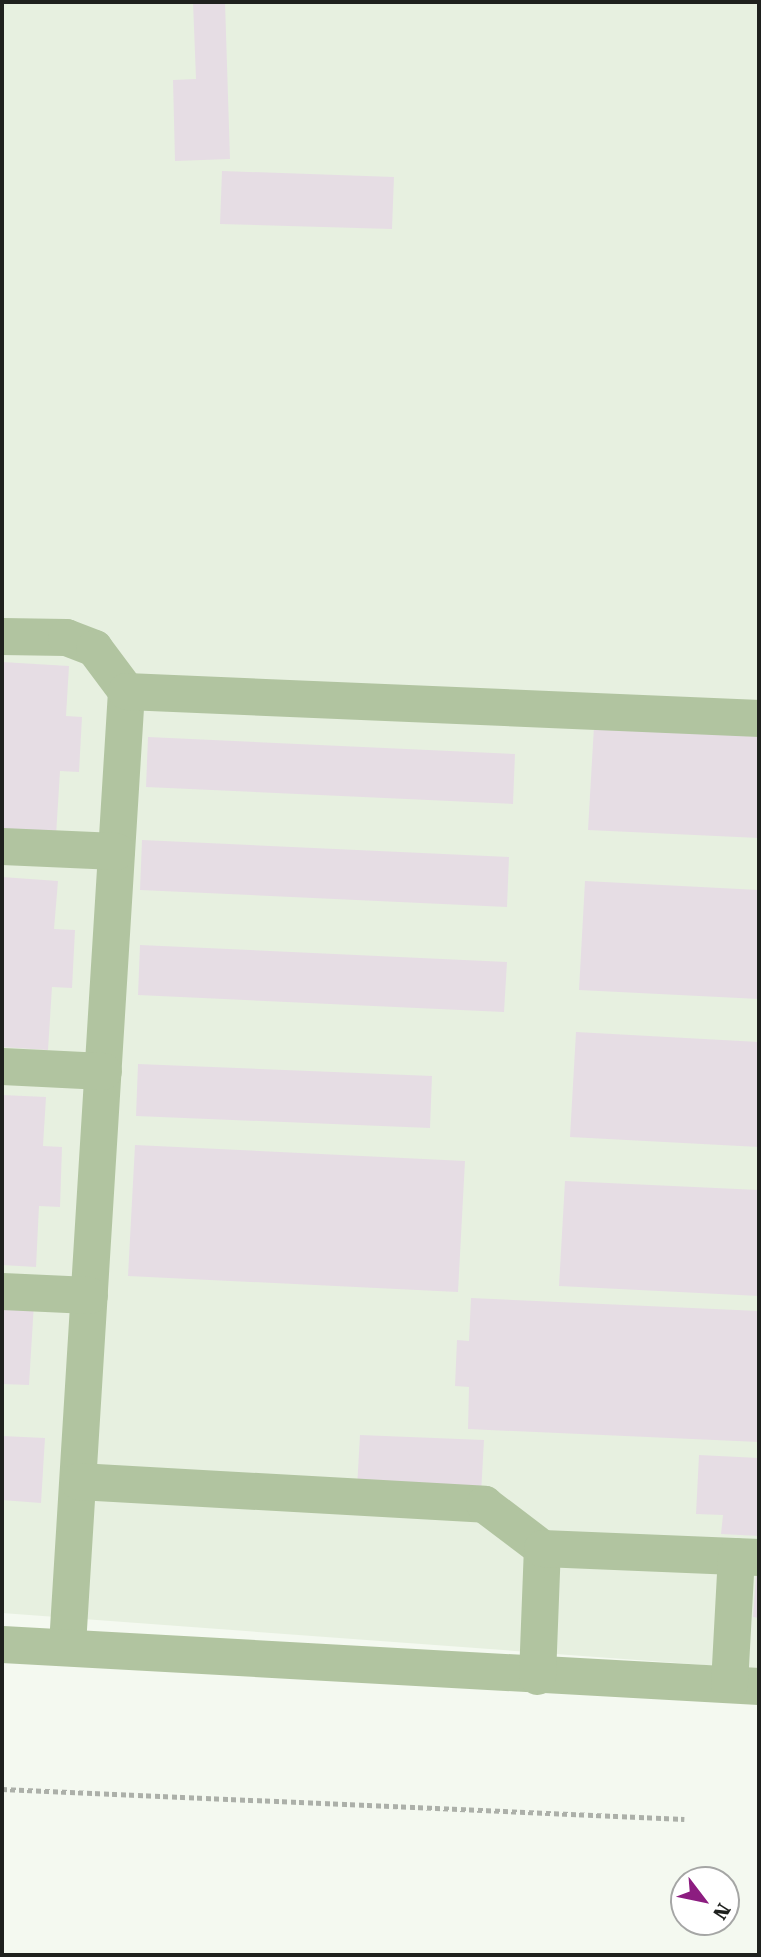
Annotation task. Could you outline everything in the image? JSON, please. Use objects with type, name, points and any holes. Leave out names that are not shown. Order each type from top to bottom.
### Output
[{"type":"lane","points":[[2,636],[66,637],[94,648],[126,691],[67,1646]]},
{"type":"lane","points":[[126,691],[759,718]]},
{"type":"lane","points":[[2,846],[116,851]]},
{"type":"lane","points":[[2,1066],[103,1071]]},
{"type":"lane","points":[[2,1291],[89,1295]]},
{"type":"lane","points":[[2,1644],[537,1676],[744,1685],[748,1557],[542,1548],[484,1504],[78,1481]]},
{"type":"lane","points":[[537,1676],[542,1548]]},
{"type":"path","points":[[2,1789],[684,1819]]},
{"type":"shaded area","points":[[2,2],[759,2],[759,1669],[2,1613]]},
{"type":"building","points":[[193,2],[225,2],[230,159],[175,161],[173,80],[196,79]]},
{"type":"building","points":[[222,171],[394,177],[392,229],[220,224]]},
{"type":"building","points":[[2,662],[69,666],[66,716],[82,717],[79,772],[60,771],[56,836],[2,833]]},
{"type":"building","points":[[594,726],[759,734],[759,838],[588,830]]},
{"type":"building","points":[[148,737],[515,754],[513,804],[146,787]]},
{"type":"building","points":[[142,840],[509,857],[507,907],[140,890]]},
{"type":"building","points":[[2,877],[58,881],[54,929],[75,930],[72,988],[52,987],[48,1050],[2,1047]]},
{"type":"building","points":[[585,881],[759,890],[759,999],[579,990]]},
{"type":"building","points":[[140,945],[507,962],[504,1012],[138,995]]},
{"type":"building","points":[[576,1032],[759,1042],[759,1147],[570,1137]]},
{"type":"building","points":[[138,1064],[432,1076],[430,1128],[136,1116]]},
{"type":"building","points":[[2,1095],[46,1097],[43,1146],[62,1147],[60,1207],[39,1206],[36,1267],[2,1265]]},
{"type":"building","points":[[135,1145],[465,1161],[458,1292],[128,1276]]},
{"type":"building","points":[[565,1181],[759,1190],[759,1296],[559,1286]]},
{"type":"building","points":[[471,1298],[759,1311],[759,1442],[468,1429],[469,1387],[455,1386],[457,1340],[469,1341]]},
{"type":"building","points":[[2,1301],[34,1303],[29,1385],[2,1384]]},
{"type":"building","points":[[360,1435],[484,1440],[481,1494],[357,1488]]},
{"type":"building","points":[[2,1436],[45,1438],[41,1503],[2,1500]]},
{"type":"building","points":[[699,1455],[759,1458],[759,1536],[721,1534],[723,1515],[696,1514]]},
{"type":"building","points":[[756,1576],[759,1576],[759,1618],[753,1617]]}]
